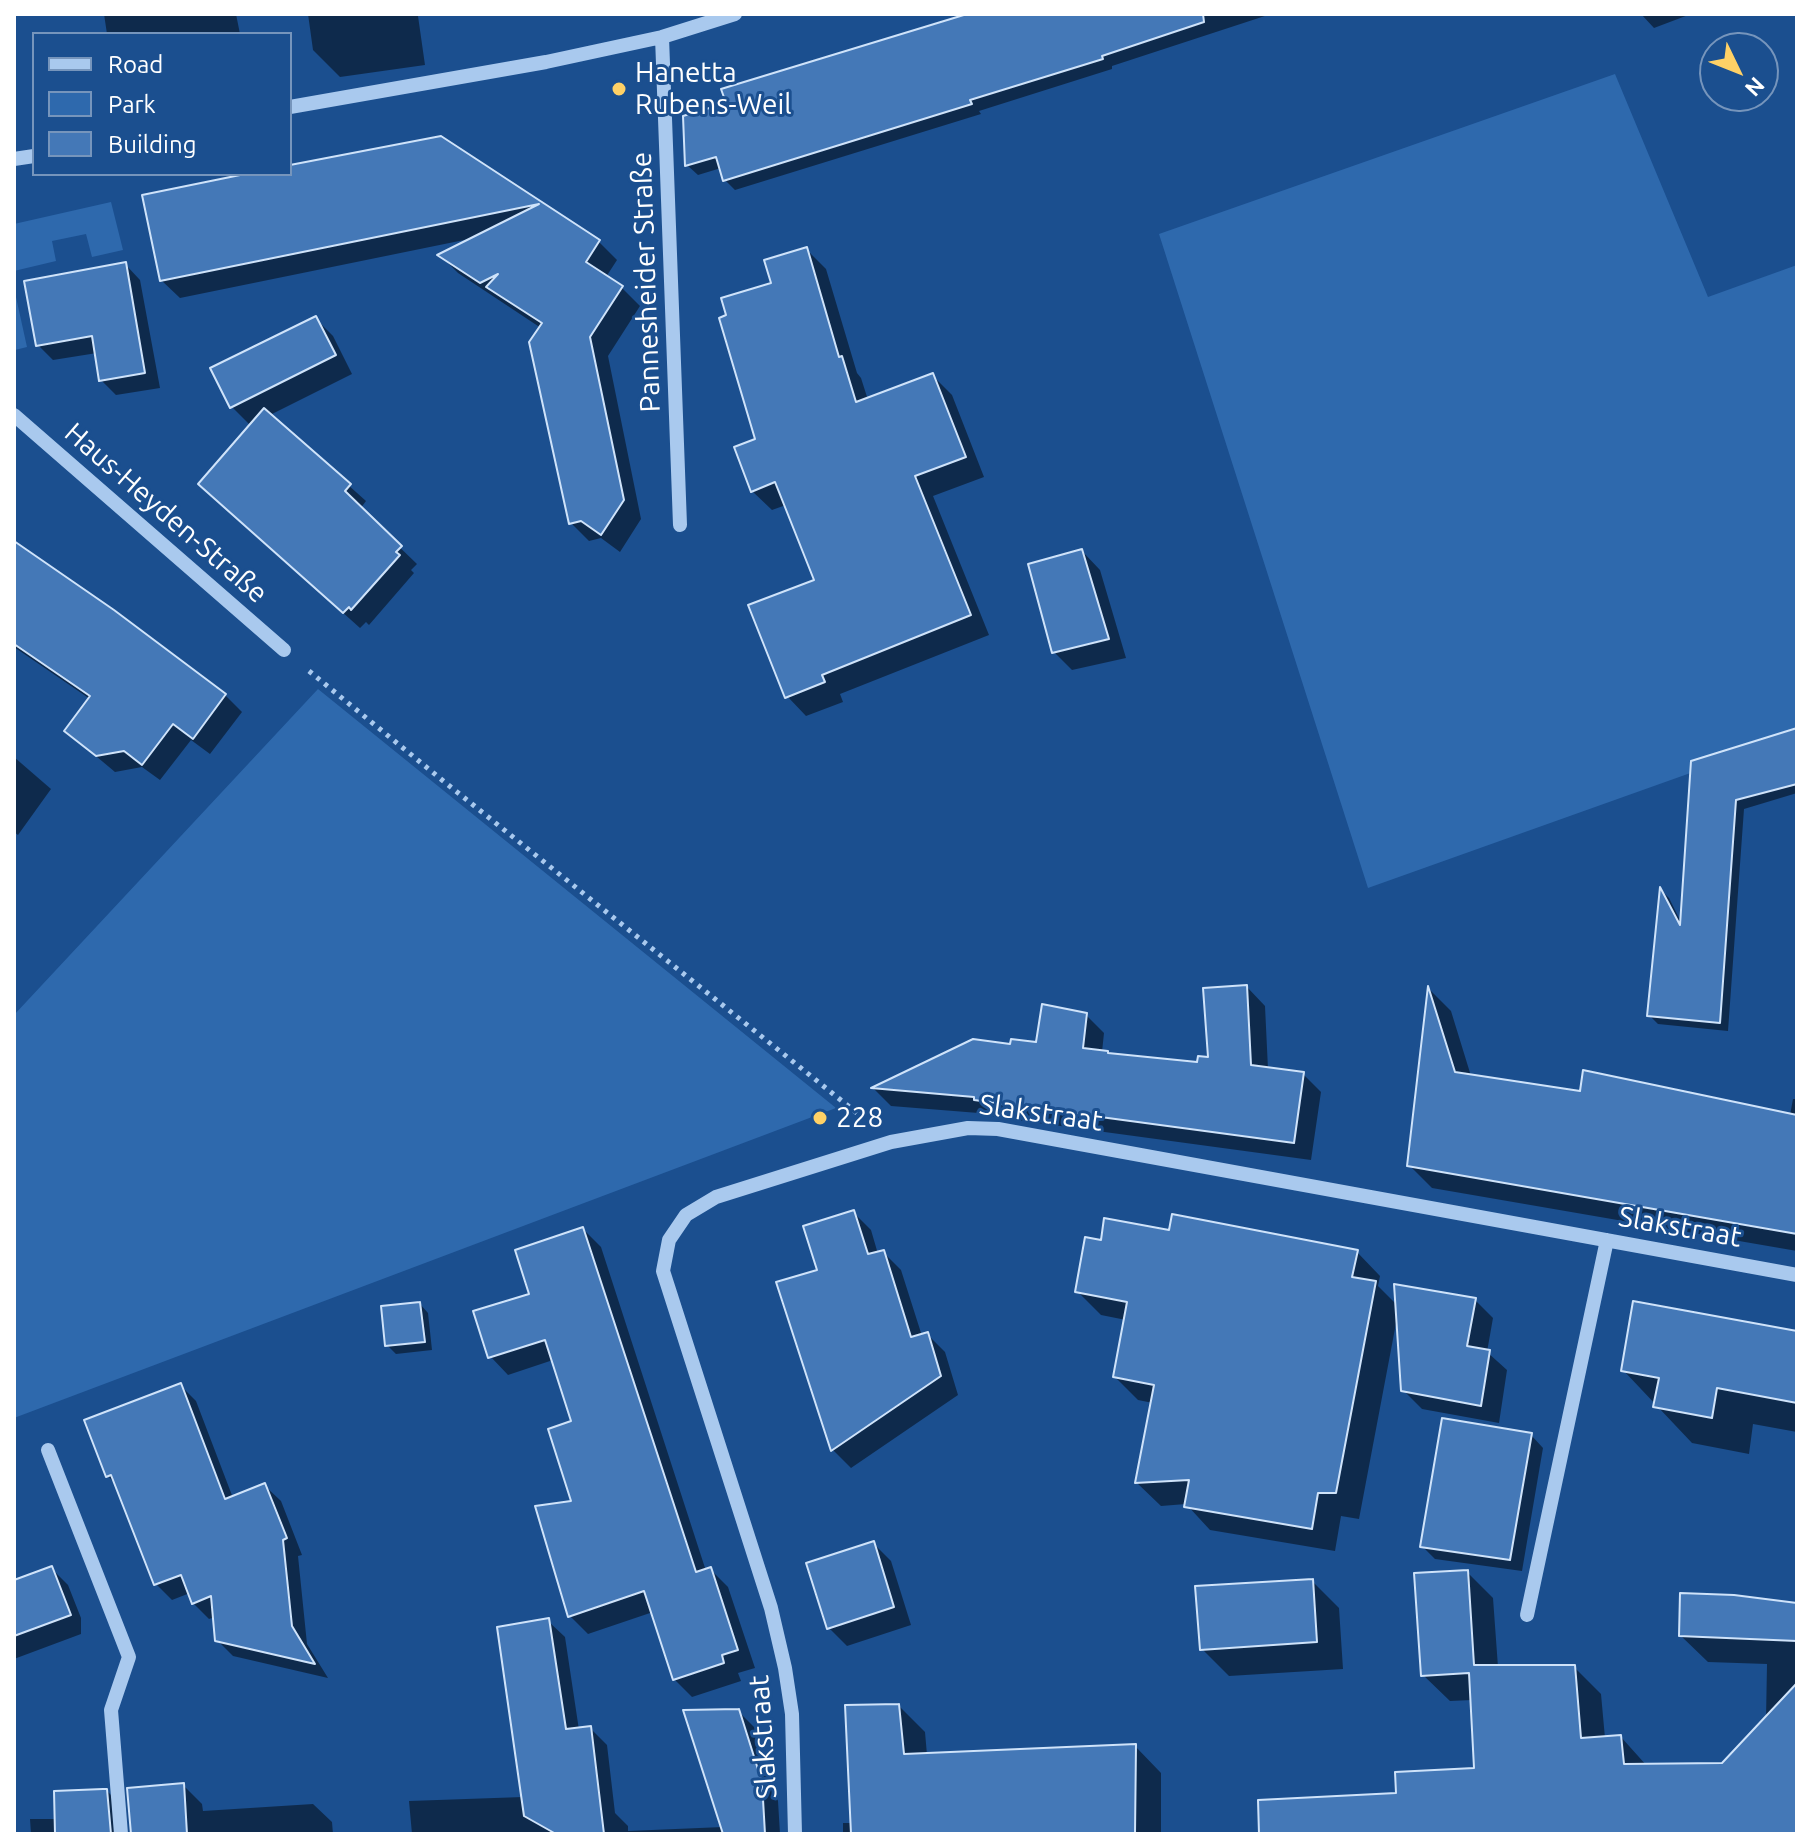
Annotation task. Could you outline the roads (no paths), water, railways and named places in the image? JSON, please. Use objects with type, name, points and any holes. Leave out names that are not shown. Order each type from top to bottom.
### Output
[{"type":"street","points":[[292,107],[546,62],[662,37],[716,17],[735,14]]},
{"type":"street","name":"Pannesheider Straße","points":[[662,37],[680,525]]},
{"type":"street","name":"Haus-Heyden-Straße","points":[[14,415],[284,650]]},
{"type":"street","name":"Slakstraat","points":[[795,1834],[792,1714],[771,1608],[663,1271],[669,1240],[686,1215],[716,1197],[891,1142],[968,1128],[998,1129],[1797,1275]]},
{"type":"street","points":[[1527,1615],[1607,1240]]},
{"type":"street","points":[[48,1450],[129,1657],[111,1710],[121,1834]]},
{"type":"place","name":"Hanetta Rubens-Weil","points":[[619,89]]},
{"type":"place","name":"228","points":[[820,1118]]}]
